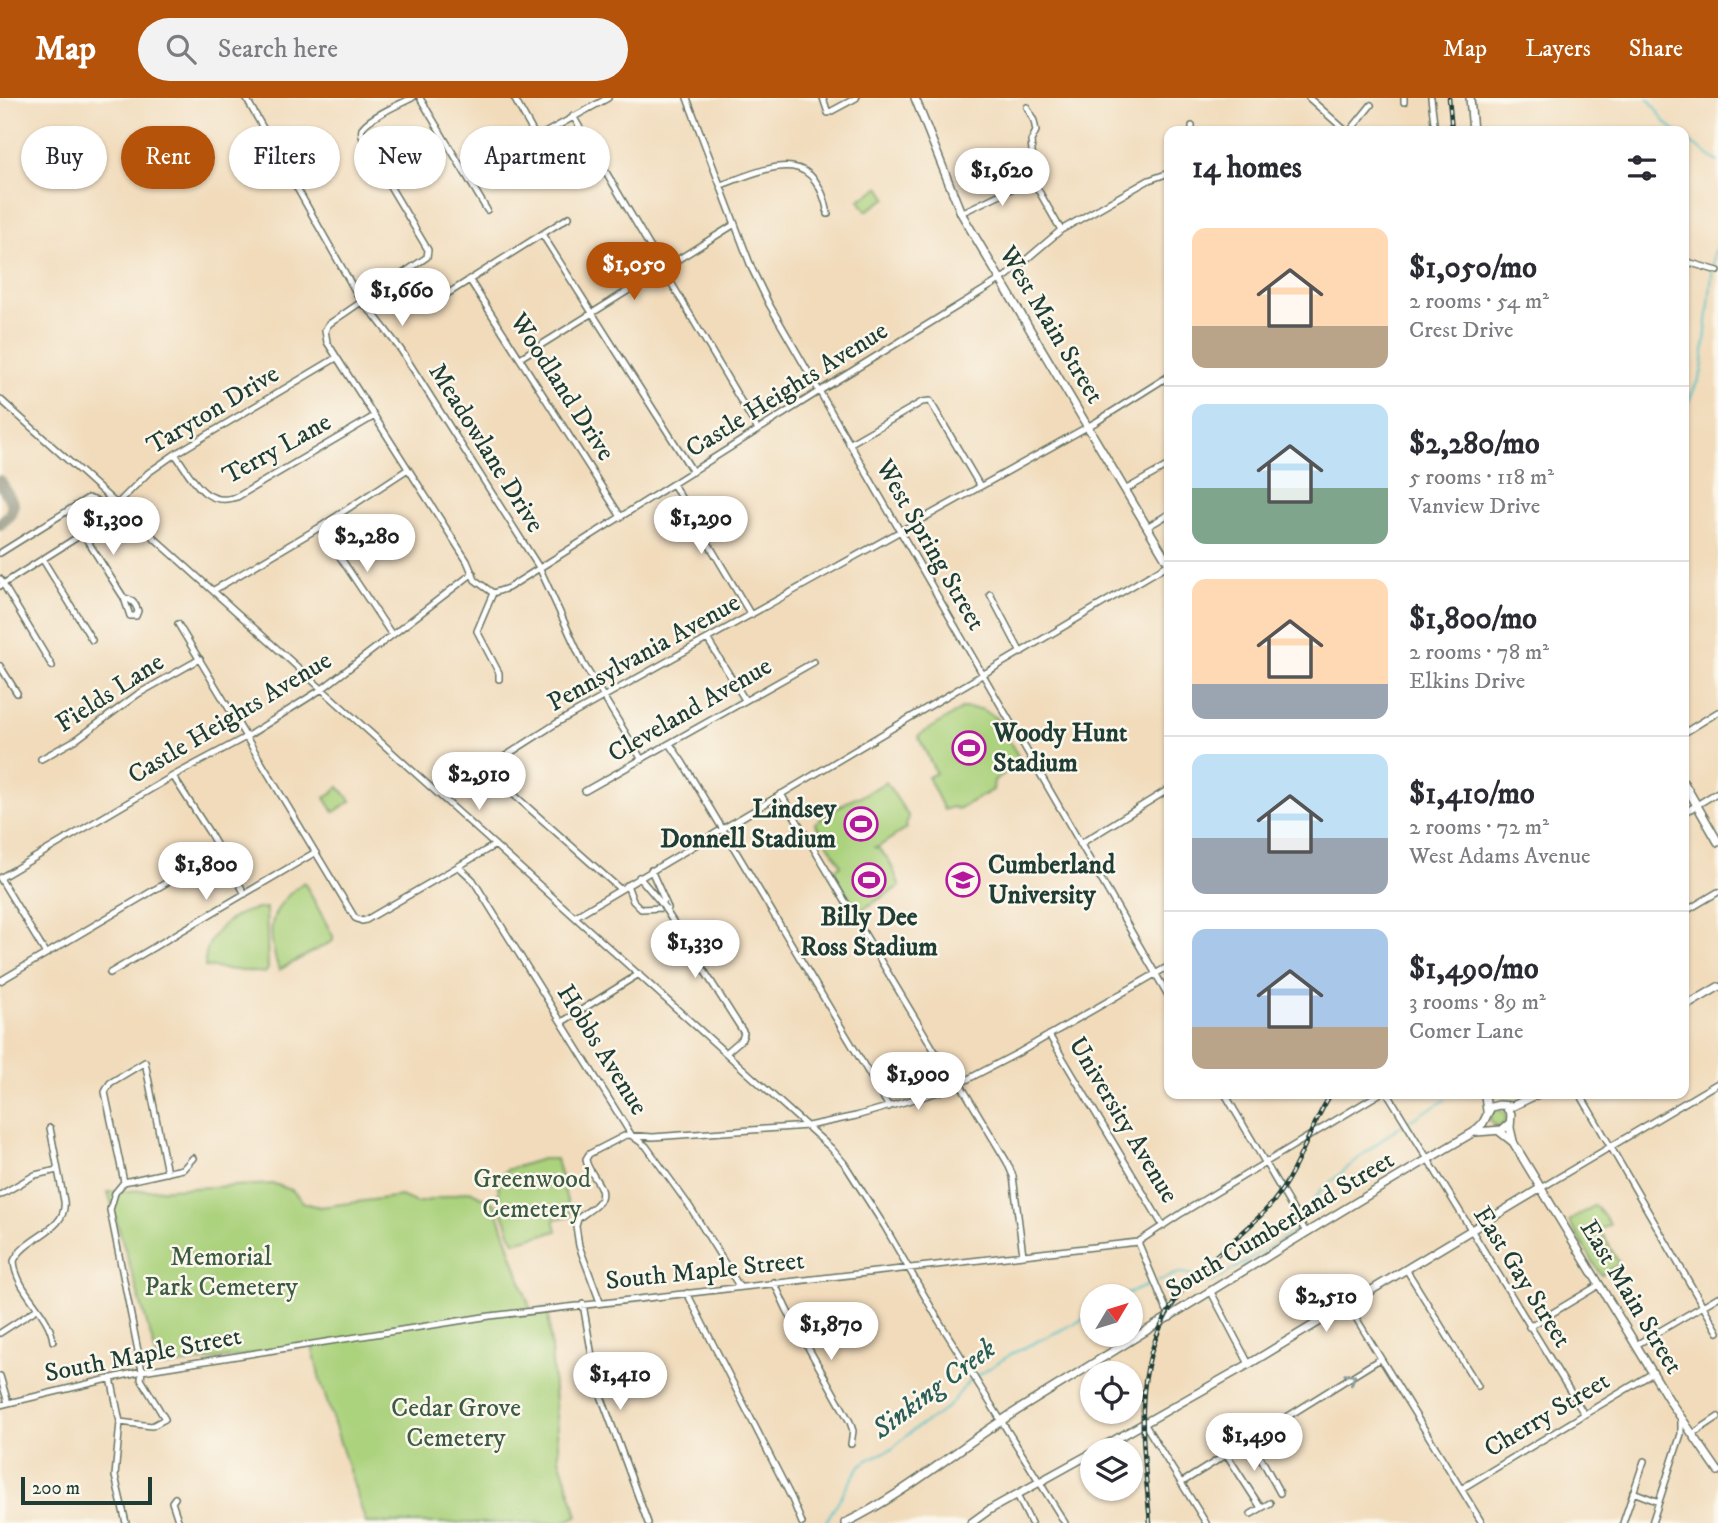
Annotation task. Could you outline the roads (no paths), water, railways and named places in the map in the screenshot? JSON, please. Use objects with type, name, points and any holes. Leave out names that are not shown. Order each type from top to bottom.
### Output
[{"type":"main road","name":"West Main Street","points":[[915,98],[961,213],[1164,556]]},
{"type":"main road","points":[[1470,98],[1473,126]]},
{"type":"main road","points":[[1689,792],[1718,842]]},
{"type":"main road","points":[[1689,1004],[1718,987]]},
{"type":"main road","points":[[1485,1099],[1486,1114]]},
{"type":"main road","points":[[1492,1099],[1501,1105],[1523,1103]]},
{"type":"main road","points":[[1474,1132],[1497,1130],[1511,1120],[1523,1103],[1530,1099]]},
{"type":"main road","name":"South Cumberland Street","points":[[846,1522],[880,1504],[1001,1421],[1211,1292],[1304,1228],[1474,1132],[1486,1114],[1501,1105]]},
{"type":"main road","name":"East Main Street","points":[[1501,1105],[1511,1120],[1513,1142]]},
{"type":"main road","name":"East Main Street","points":[[1486,1114],[1488,1125],[1513,1142],[1653,1373],[1718,1471]]},
{"type":"main road","points":[[1118,1438],[1250,1364],[1541,1188]]},
{"type":"main road","points":[[971,1523],[989,1510],[1080,1460]]},
{"type":"street","name":"Meadowlane Drive","points":[[246,98],[362,303],[401,350],[540,569],[579,655],[642,760]]},
{"type":"street","points":[[412,98],[369,121],[361,134],[428,254],[421,264],[366,297],[362,303],[329,324],[325,330],[327,342],[336,358],[479,584],[493,593],[477,631],[499,673],[499,679]]},
{"type":"street","points":[[421,98],[460,164]]},
{"type":"street","points":[[514,98],[530,126]]},
{"type":"street","points":[[555,126],[608,98]]},
{"type":"street","name":"West Spring Street","points":[[687,98],[761,290],[1164,989]]},
{"type":"street","points":[[823,98],[828,113],[856,98]]},
{"type":"street","points":[[1310,98],[1342,126]]},
{"type":"street","points":[[1431,98],[1434,126]]},
{"type":"street","points":[[1352,126],[1371,105]]},
{"type":"street","points":[[961,213],[1032,179],[1034,173],[1031,141],[1036,131],[1027,107]]},
{"type":"street","points":[[573,116],[758,430]]},
{"type":"street","points":[[721,185],[775,166],[794,167],[804,171],[815,181],[823,196],[828,215]]},
{"type":"street","name":"Castle Heights Avenue","points":[[493,593],[502,592],[540,569],[999,280],[1019,267],[1061,230],[1149,180],[1164,175]]},
{"type":"street","points":[[1032,179],[1061,230]]},
{"type":"street","points":[[475,189],[487,210]]},
{"type":"street","points":[[444,296],[569,217]]},
{"type":"street","points":[[520,358],[735,224]]},
{"type":"street","points":[[542,234],[693,472]]},
{"type":"street","points":[[1689,262],[1718,271]]},
{"type":"street","name":"Woodland Drive","points":[[469,279],[621,517]]},
{"type":"street","name":"Taryton Drive","points":[[117,503],[148,472],[175,454],[336,358]]},
{"type":"street","name":"Pennsylvania Avenue","points":[[445,799],[485,769],[560,721],[1087,427],[1164,379]]},
{"type":"street","points":[[0,399],[727,1052],[844,1163],[1065,1523]]},
{"type":"street","points":[[849,444],[922,402],[930,401],[980,486]]},
{"type":"street","name":"Terry Lane","points":[[175,454],[201,489],[214,499],[224,501],[237,497],[373,417]]},
{"type":"street","points":[[1125,490],[1164,468]]},
{"type":"street","points":[[214,590],[320,527],[408,470]]},
{"type":"street","points":[[673,484],[751,615]]},
{"type":"street","points":[[0,553],[88,498],[97,501],[111,516]]},
{"type":"street","points":[[52,666],[1,583],[43,560],[122,509]]},
{"type":"street","points":[[1147,527],[1164,516]]},
{"type":"street","points":[[320,527],[392,635]]},
{"type":"street","points":[[83,534],[124,598]]},
{"type":"street","points":[[43,560],[92,640]]},
{"type":"street","points":[[576,916],[1164,567]]},
{"type":"street","name":"Castle Heights Avenue","points":[[0,878],[173,776],[246,737],[322,689],[473,573]]},
{"type":"street","points":[[990,594],[1021,653]]},
{"type":"street","points":[[178,624],[350,912],[360,921],[495,845]]},
{"type":"street","points":[[708,640],[745,700]]},
{"type":"street","name":"Fields Lane","points":[[41,759],[78,739],[138,694],[201,659]]},
{"type":"street","name":"Cleveland Avenue","points":[[585,792],[814,662]]},
{"type":"street","points":[[0,666],[17,693]]},
{"type":"street","points":[[1689,730],[1718,712]]},
{"type":"street","points":[[670,744],[889,1107]]},
{"type":"street","points":[[485,769],[620,889]]},
{"type":"street","points":[[173,776],[245,894]]},
{"type":"street","points":[[1080,844],[1164,792]]},
{"type":"street","points":[[1689,810],[1718,792]]},
{"type":"street","points":[[781,794],[952,1080],[960,1085],[1007,1162],[1013,1176],[1023,1255]]},
{"type":"street","points":[[0,981],[220,851]]},
{"type":"street","points":[[110,973],[314,853]]},
{"type":"street","name":"Hobbs Avenue","points":[[459,867],[473,880],[632,1136],[646,1146],[690,1207],[739,1286]]},
{"type":"street","points":[[651,870],[671,917],[744,1033],[742,1039],[727,1052]]},
{"type":"street","points":[[639,877],[665,906]]},
{"type":"street","points":[[0,878],[46,954]]},
{"type":"street","points":[[627,885],[638,907],[653,909],[665,906]]},
{"type":"street","points":[[1689,909],[1718,892]]},
{"type":"street","points":[[600,1302],[576,1231],[578,1219],[597,1205],[602,1194],[587,1166],[586,1159],[589,1154],[626,1135],[653,1137],[808,1126],[836,1121],[960,1085],[1164,969]]},
{"type":"street","points":[[562,1022],[639,974]]},
{"type":"street","name":"University Avenue","points":[[1049,1035],[1163,1226]]},
{"type":"street","points":[[124,1182],[105,1092],[110,1083],[145,1062],[167,1173]]},
{"type":"street","points":[[1541,1188],[1718,1083]]},
{"type":"street","points":[[1228,1099],[1304,1228]]},
{"type":"street","name":"South Maple Street","points":[[0,1405],[142,1371],[465,1320],[600,1302],[1138,1242],[1371,1099]]},
{"type":"street","name":"East Gay Street","points":[[1391,1099],[1584,1414]]},
{"type":"street","points":[[1583,1099],[1718,1332]]},
{"type":"street","points":[[50,1128],[65,1208],[55,1225],[23,1247],[15,1261],[18,1277],[50,1327],[53,1341]]},
{"type":"street","points":[[120,1422],[152,1426],[165,1419],[141,1379],[142,1371],[110,1210],[115,1193],[124,1182],[183,1170],[193,1158]]},
{"type":"street","points":[[0,1195],[35,1175],[57,1170]]},
{"type":"street","points":[[1138,1242],[1170,1318]]},
{"type":"street","points":[[1406,1269],[1478,1386]]},
{"type":"street","points":[[774,1282],[850,1422],[853,1431],[851,1444]]},
{"type":"street","points":[[1530,1327],[1599,1285]]},
{"type":"street","points":[[1211,1292],[1250,1364]]},
{"type":"street","points":[[687,1293],[802,1523]]},
{"type":"street","points":[[1636,1345],[1718,1297]]},
{"type":"street","points":[[583,1304],[599,1393],[648,1523]]},
{"type":"street","points":[[1348,1305],[1482,1523]]},
{"type":"street","points":[[0,1333],[37,1309]]},
{"type":"street","points":[[1181,1483],[1380,1359]]},
{"type":"street","name":"Cherry Street","points":[[1461,1489],[1653,1373]]},
{"type":"street","points":[[0,1376],[8,1403]]},
{"type":"street","points":[[111,1378],[120,1422],[115,1476],[126,1523]]},
{"type":"street","points":[[1652,1523],[1681,1434],[1681,1416]]},
{"type":"street","points":[[1693,1433],[1718,1418]]},
{"type":"street","points":[[1144,1423],[1206,1523]]},
{"type":"street","points":[[1251,1440],[1280,1493]]},
{"type":"street","points":[[1227,1455],[1261,1508]]},
{"type":"street","points":[[1623,1523],[1644,1461]]},
{"type":"street","points":[[1633,1492],[1659,1502]]},
{"type":"street","points":[[1017,1495],[1031,1523]]},
{"type":"street","points":[[176,1498],[172,1502],[179,1523]]},
{"type":"street","points":[[1251,1514],[1270,1503]]},
{"type":"waterway","name":"Sinking Creek","points":[[1648,98],[1669,126]]},
{"type":"waterway","name":"Sinking Creek","points":[[1689,142],[1718,162]]},
{"type":"waterway","name":"Sinking Creek","points":[[1689,401],[1702,371],[1714,255],[1718,240]]},
{"type":"waterway","name":"Sinking Creek","points":[[1302,1219],[1320,1191],[1365,1153],[1397,1128],[1445,1100]]},
{"type":"waterway","name":"Sinking Creek","points":[[1158,1282],[1180,1273],[1213,1282],[1292,1233],[1299,1224]]},
{"type":"waterway","name":"Sinking Creek","points":[[1143,1287],[1151,1284]]},
{"type":"waterway","name":"Sinking Creek","points":[[825,1523],[860,1466],[892,1449],[913,1430],[936,1416],[950,1405],[968,1382],[1013,1353],[1080,1321]]},
{"type":"railway","points":[[1449,98],[1452,126]]},
{"type":"railway","points":[[1150,1523],[1144,1458],[1144,1395],[1148,1365],[1157,1336],[1171,1307],[1192,1279],[1273,1202],[1290,1176],[1328,1099]]},
{"type":"place","name":"Woody Hunt Stadium","points":[[969,748]]},
{"type":"place","name":"Lindsey Donnell Stadium","points":[[861,824]]},
{"type":"place","name":"Billy Dee Ross Stadium","points":[[869,880]]},
{"type":"place","name":"Cumberland University","points":[[963,880]]},
{"type":"park label","name":"Greenwood Cemetery","points":[[532,1194]]},
{"type":"park label","name":"Memorial Park Cemetery","points":[[221,1272]]},
{"type":"park label","name":"Cedar Grove Cemetery","points":[[456,1423]]}]
